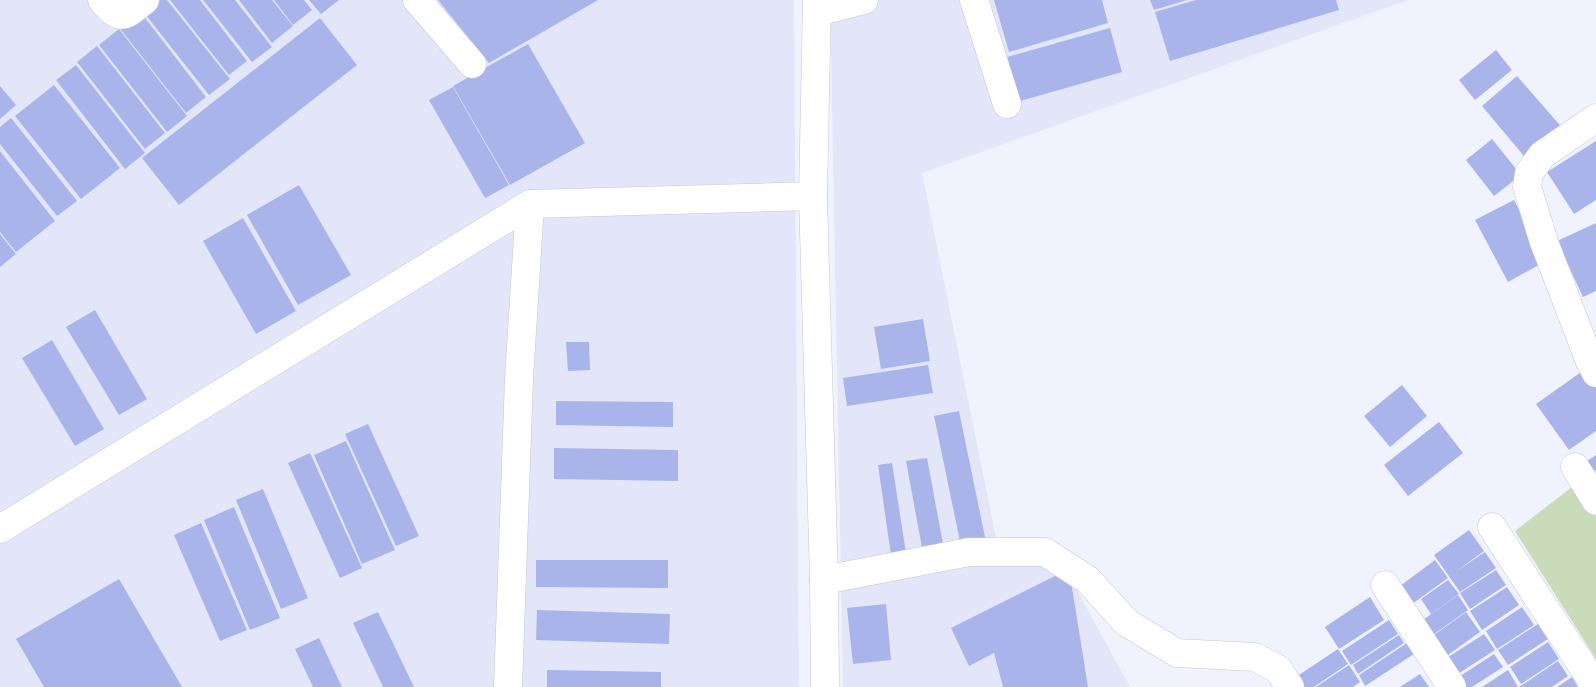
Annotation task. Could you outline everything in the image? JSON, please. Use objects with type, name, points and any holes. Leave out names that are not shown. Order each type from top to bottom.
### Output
[{"type":"street","points":[[102,0],[112,12],[121,15],[128,14],[146,0]]},
{"type":"street","points":[[417,0],[472,64]]},
{"type":"street","points":[[825,687],[824,580],[813,196],[817,6],[864,0]]},
{"type":"street","points":[[974,0],[1007,104]]},
{"type":"street","points":[[1596,118],[1542,155],[1530,172],[1526,187],[1544,242],[1596,373]]},
{"type":"street","points":[[0,529],[530,204],[813,196]]},
{"type":"street","points":[[508,687],[519,380],[530,204]]},
{"type":"street","points":[[1575,467],[1596,501]]},
{"type":"street","points":[[1492,527],[1596,687]]},
{"type":"street","points":[[824,580],[970,552],[1045,552],[1088,580],[1126,624],[1177,653],[1255,657],[1278,669],[1290,687]]},
{"type":"street","points":[[1385,586],[1452,687]]},
{"type":"shaded area","points":[[0,0],[794,0],[799,687],[0,687]]},
{"type":"shaded area","points":[[830,0],[1408,0],[922,173],[1001,563],[1056,552],[1130,687],[843,687]]},
{"type":"green space","points":[[1572,487],[1596,517],[1596,659],[1515,531]]},
{"type":"building","points":[[153,0],[167,0],[230,79],[209,95],[141,9]]},
{"type":"building","points":[[170,0],[200,0],[247,61],[229,75]]},
{"type":"building","points":[[203,0],[235,0],[272,47],[252,62]]},
{"type":"building","points":[[239,0],[272,0],[293,26],[272,43]]},
{"type":"building","points":[[274,0],[304,0],[312,10],[293,25]]},
{"type":"building","points":[[309,0],[339,0],[321,14]]},
{"type":"building","points":[[438,0],[598,0],[489,63]]},
{"type":"building","points":[[994,0],[1102,0],[1108,23],[1009,52]]},
{"type":"building","points":[[1150,0],[1187,0],[1154,10]]},
{"type":"building","points":[[1196,0],[1336,0],[1339,10],[1170,61],[1155,12]]},
{"type":"building","points":[[139,10],[206,97],[186,113],[118,26]]},
{"type":"building","points":[[320,18],[357,65],[179,205],[142,158]]},
{"type":"building","points":[[1110,28],[1122,72],[1020,101],[1007,57]]},
{"type":"building","points":[[119,29],[187,116],[167,132],[99,45]]},
{"type":"building","points":[[528,44],[585,143],[510,185],[453,86]]},
{"type":"building","points":[[97,46],[165,133],[145,149],[77,62]]},
{"type":"building","points":[[1496,50],[1512,70],[1475,100],[1459,80]]},
{"type":"building","points":[[76,65],[145,153],[125,169],[56,80]]},
{"type":"building","points":[[1517,76],[1565,131],[1529,162],[1482,106]]},
{"type":"building","points":[[54,85],[120,168],[81,199],[15,116]]},
{"type":"building","points":[[0,86],[16,105],[0,119]]},
{"type":"building","points":[[453,87],[509,185],[485,198],[429,100]]},
{"type":"building","points":[[11,118],[77,201],[57,216],[0,144],[0,127]]},
{"type":"building","points":[[1492,139],[1521,175],[1494,196],[1466,160]]},
{"type":"building","points":[[1596,141],[1596,200],[1574,214],[1547,172]]},
{"type":"building","points":[[0,151],[55,221],[16,252],[0,232]]},
{"type":"building","points":[[299,185],[351,275],[298,305],[247,215]]},
{"type":"building","points":[[1514,200],[1546,261],[1508,282],[1475,220]]},
{"type":"building","points":[[243,218],[296,311],[256,334],[203,241]]},
{"type":"building","points":[[1596,223],[1596,291],[1583,297],[1557,241]]},
{"type":"building","points":[[0,234],[16,254],[0,267]]},
{"type":"building","points":[[95,310],[147,399],[119,415],[66,327]]},
{"type":"building","points":[[923,319],[930,361],[881,369],[874,327]]},
{"type":"building","points":[[52,340],[104,429],[75,446],[22,358]]},
{"type":"building","points":[[566,342],[589,342],[590,370],[568,371]]},
{"type":"building","points":[[928,365],[933,393],[847,406],[843,378]]},
{"type":"building","points":[[1584,370],[1596,387],[1596,431],[1569,450],[1536,404]]},
{"type":"building","points":[[1402,385],[1427,416],[1390,447],[1364,416]]},
{"type":"building","points":[[556,401],[673,402],[673,427],[556,425]]},
{"type":"building","points":[[959,411],[986,542],[961,546],[934,416]]},
{"type":"building","points":[[1439,422],[1463,453],[1408,496],[1384,465]]},
{"type":"building","points":[[368,424],[419,536],[396,546],[345,434]]},
{"type":"building","points":[[346,441],[395,550],[362,564],[314,455]]},
{"type":"building","points":[[554,448],[678,450],[678,481],[554,479]]},
{"type":"building","points":[[310,453],[362,568],[340,578],[288,463]]},
{"type":"building","points":[[1596,455],[1596,470],[1591,473],[1584,463]]},
{"type":"building","points":[[927,458],[944,549],[923,553],[906,461]]},
{"type":"building","points":[[892,463],[906,553],[891,555],[878,465]]},
{"type":"building","points":[[263,489],[308,598],[281,609],[236,500]]},
{"type":"building","points":[[234,507],[280,618],[250,630],[204,520]]},
{"type":"building","points":[[201,523],[247,630],[220,641],[174,535]]},
{"type":"building","points":[[1469,530],[1484,551],[1455,572],[1485,552],[1496,568],[1460,592],[1434,555]]},
{"type":"building","points":[[536,560],[668,560],[668,588],[536,587]]},
{"type":"building","points":[[1435,560],[1448,578],[1412,604],[1400,586]]},
{"type":"building","points":[[1069,569],[1088,687],[1003,687],[994,653],[969,666],[951,628]]},
{"type":"building","points":[[1496,570],[1506,585],[1470,609],[1460,593]]},
{"type":"building","points":[[119,579],[182,687],[44,687],[16,639]]},
{"type":"building","points":[[1448,580],[1459,594],[1431,614],[1421,599]]},
{"type":"building","points":[[1507,587],[1519,605],[1482,630],[1470,611]]},
{"type":"building","points":[[1458,595],[1468,610],[1430,637],[1420,622]]},
{"type":"building","points":[[1370,597],[1384,620],[1339,649],[1325,627]]},
{"type":"building","points":[[886,604],[891,660],[853,664],[847,608]]},
{"type":"building","points":[[1522,607],[1534,625],[1497,649],[1486,631]]},
{"type":"building","points":[[537,610],[670,614],[669,644],[536,640]]},
{"type":"building","points":[[378,612],[414,687],[383,687],[353,623]]},
{"type":"building","points":[[1466,612],[1480,632],[1441,660],[1427,640]]},
{"type":"building","points":[[1389,620],[1398,634],[1351,665],[1342,651]]},
{"type":"building","points":[[1538,624],[1548,639],[1508,665],[1498,650]]},
{"type":"building","points":[[1484,634],[1495,650],[1453,677],[1442,661]]},
{"type":"building","points":[[1399,635],[1404,643],[1358,674],[1353,665]]},
{"type":"building","points":[[319,638],[342,687],[313,687],[295,649]]},
{"type":"building","points":[[1548,642],[1559,659],[1521,684],[1510,667]]},
{"type":"building","points":[[1407,643],[1414,654],[1365,686],[1359,675]]},
{"type":"building","points":[[1338,649],[1348,664],[1314,687],[1302,687],[1296,677]]},
{"type":"building","points":[[1494,654],[1503,667],[1472,687],[1455,687],[1451,682]]},
{"type":"building","points":[[1558,661],[1568,676],[1552,687],[1519,687]]},
{"type":"building","points":[[1349,665],[1360,682],[1353,687],[1316,687]]},
{"type":"building","points":[[547,670],[661,672],[661,687],[547,687]]},
{"type":"building","points":[[1508,670],[1518,687],[1482,687]]},
{"type":"building","points":[[1420,674],[1429,687],[1400,687]]},
{"type":"building","points":[[1572,677],[1578,687],[1557,687]]}]
